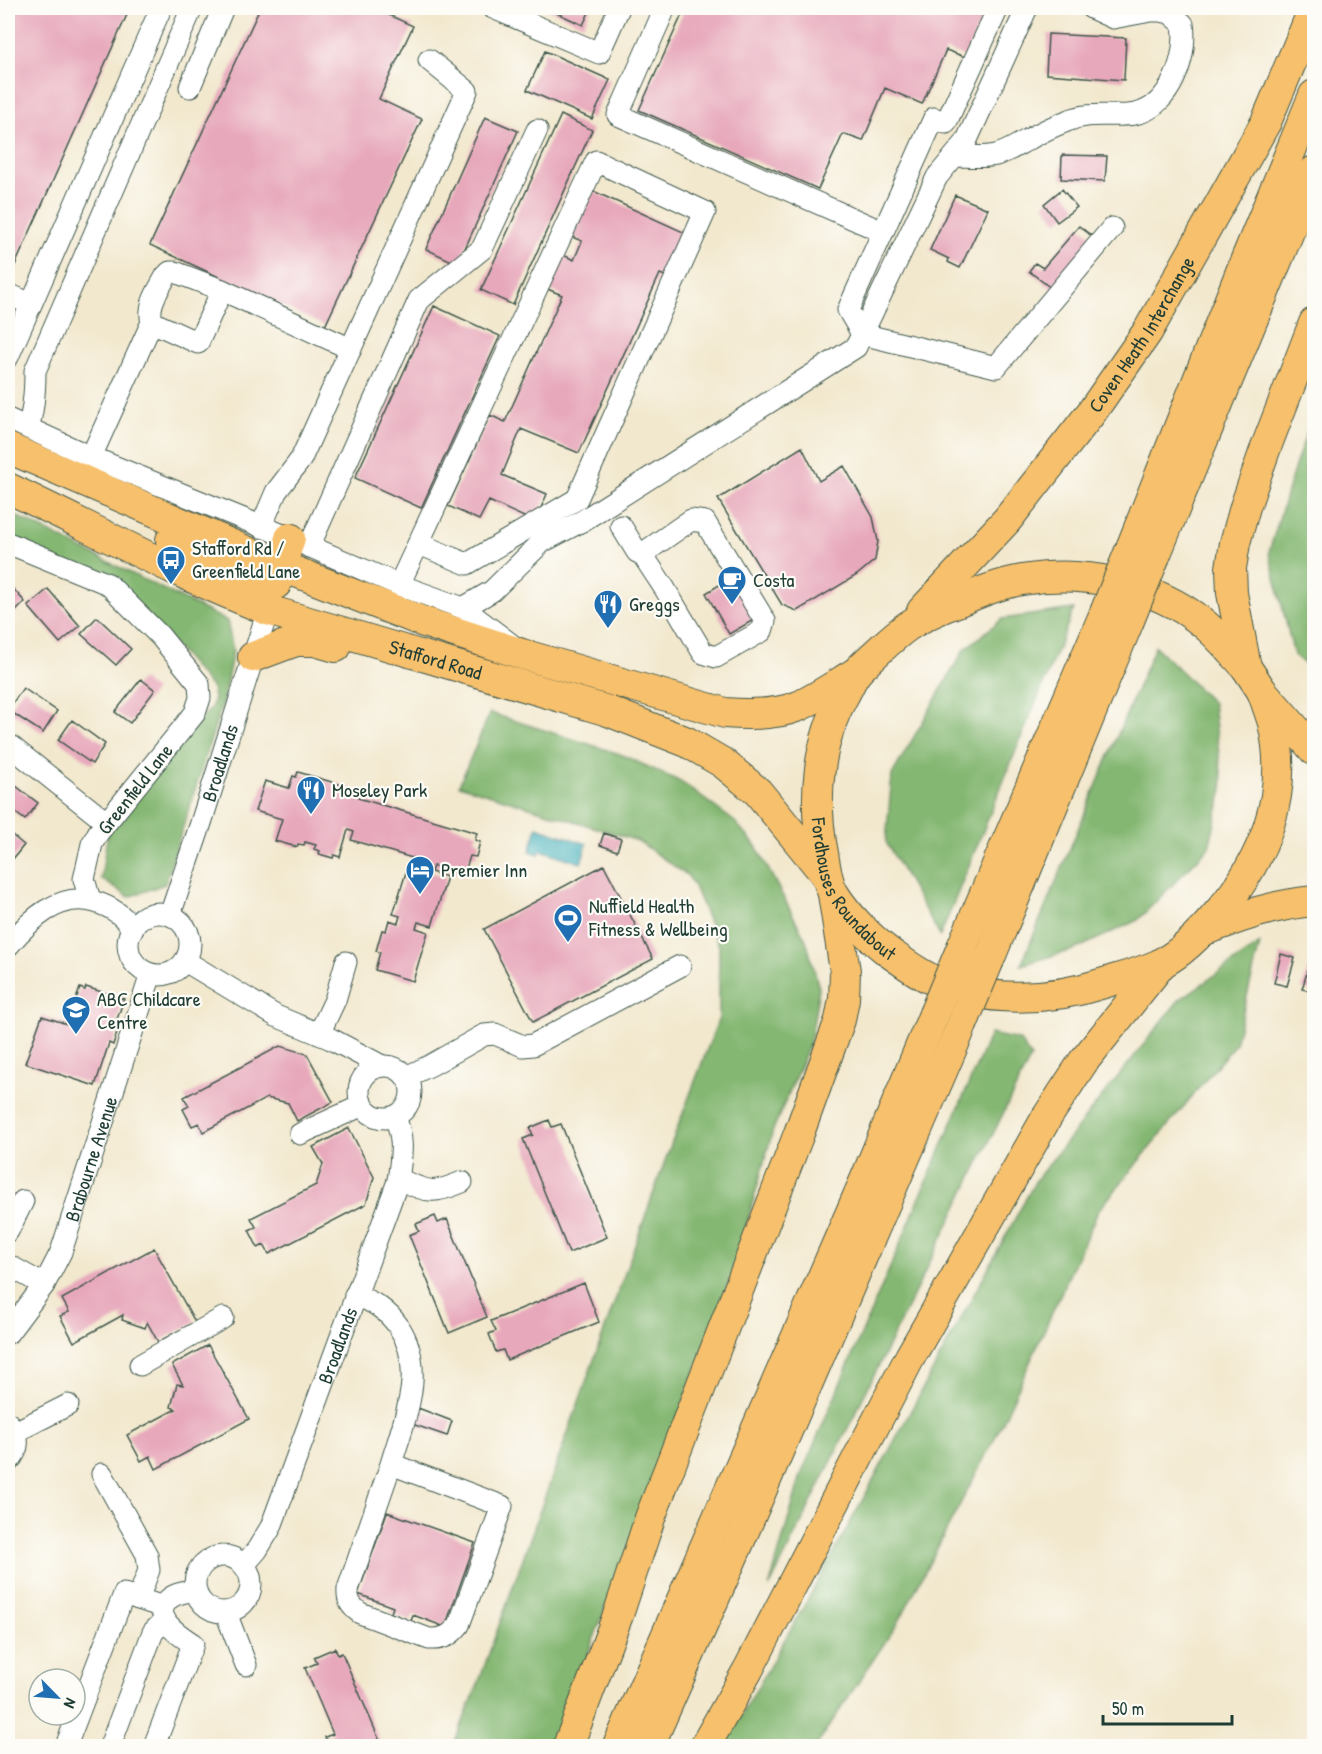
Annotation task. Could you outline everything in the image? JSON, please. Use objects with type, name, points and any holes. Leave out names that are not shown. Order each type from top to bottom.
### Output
[{"type":"highway","name":"Coven Heath Interchange","points":[[910,624],[1007,520],[1091,413],[1148,331],[1266,122],[1314,8]]},
{"type":"highway","points":[[1143,552],[1244,264],[1314,95]]},
{"type":"highway","points":[[649,1746],[962,1026],[1143,552],[1314,171]]},
{"type":"highway","points":[[1314,323],[1245,507],[1231,568],[1232,593],[1254,679],[1314,750]]},
{"type":"highway","name":"Stafford Road","points":[[18,438],[84,468],[281,566],[424,622],[522,654],[714,710],[745,714],[765,713],[799,706],[857,672]]},
{"type":"highway","points":[[84,468],[129,518],[201,555],[245,574],[263,591],[268,610]]},
{"type":"highway","name":"Stafford Road","points":[[8,488],[183,574],[268,610],[608,711],[687,742],[723,763],[759,792],[830,885]]},
{"type":"highway","points":[[268,610],[281,566],[299,542]]},
{"type":"highway","points":[[281,566],[286,578],[295,587],[408,636],[469,669]]},
{"type":"highway","name":"Fordhouses Roundabout","points":[[1054,576],[1084,577],[1146,592],[1202,622],[1226,644],[1254,679],[1273,723],[1278,752],[1273,813],[1264,842],[1235,894],[1204,930],[1163,962],[1083,990],[1045,996],[1007,996],[960,990],[928,978],[888,951],[864,930],[830,885],[819,836],[817,805],[819,777],[827,736],[840,703],[857,672],[910,624],[986,589],[1022,580],[1054,576]]},
{"type":"highway","points":[[618,1746],[856,1202],[962,947],[1116,619]]},
{"type":"highway","points":[[253,657],[296,640],[315,641],[371,656],[469,669]]},
{"type":"highway","points":[[568,1746],[618,1615],[650,1518],[798,1136],[840,1020],[844,999],[844,971],[830,885]]},
{"type":"highway","points":[[1204,930],[1272,907],[1314,902]]},
{"type":"highway","points":[[705,1746],[748,1670],[910,1357],[1047,1117],[1083,1062],[1163,962]]},
{"type":"street","points":[[8,357],[161,8]]},
{"type":"street","points":[[18,438],[33,414],[35,371],[192,8]]},
{"type":"street","points":[[190,87],[223,8]]},
{"type":"street","points":[[493,8],[599,53],[619,8]]},
{"type":"street","points":[[665,8],[618,115],[883,232]]},
{"type":"street","points":[[998,8],[946,123],[934,118],[848,310],[862,334],[996,367],[1112,228]]},
{"type":"street","points":[[463,608],[492,591],[542,542],[582,521],[856,346],[937,177],[966,142],[1027,8]]},
{"type":"street","points":[[955,156],[985,156],[1002,153],[1067,120],[1081,116],[1138,113],[1166,94],[1174,80],[1182,56],[1183,24],[1170,14],[1160,11],[1113,18],[1091,8]]},
{"type":"street","points":[[261,527],[276,492],[301,459],[467,91],[429,60]]},
{"type":"street","points":[[299,542],[419,300],[482,249],[537,130]]},
{"type":"street","points":[[399,585],[596,161],[705,212],[577,499],[467,564],[419,544]]},
{"type":"street","points":[[351,349],[222,290],[170,272],[151,307],[152,322],[84,468],[261,527],[399,585],[463,608],[502,636],[522,654]]},
{"type":"street","points":[[152,322],[198,343],[222,290]]},
{"type":"street","points":[[8,294],[31,304]]},
{"type":"street","points":[[8,419],[18,438]]},
{"type":"street","points":[[621,526],[637,552],[642,554],[665,588],[703,653],[716,657],[762,631],[765,621],[705,522],[691,520],[642,554]]},
{"type":"street","name":"Greenfield Lane","points":[[8,543],[108,584],[160,636],[199,684],[200,698],[195,713],[106,822],[92,844],[84,879],[90,900]]},
{"type":"street","name":"Broadlands","points":[[170,915],[205,812],[268,610]]},
{"type":"street","points":[[8,744],[106,822]]},
{"type":"street","points":[[8,946],[24,927],[44,912],[63,902],[79,899],[104,904],[124,917],[132,929]]},
{"type":"street","points":[[162,913],[170,915],[185,926],[189,935],[189,953],[185,962],[178,969],[160,975],[142,970],[131,956],[129,938],[132,929],[145,917],[162,913]]},
{"type":"street","points":[[185,962],[276,1016],[319,1034],[382,1066],[399,1070],[406,1077],[411,1090],[406,1107],[394,1117],[384,1118],[372,1115],[362,1096],[350,1050]]},
{"type":"street","points":[[319,1034],[335,1000],[346,963]]},
{"type":"street","points":[[406,1077],[484,1035],[495,1034],[523,1046],[533,1045],[680,966]]},
{"type":"street","name":"Brabourne Avenue","points":[[8,1333],[44,1285],[61,1252],[151,974]]},
{"type":"street","points":[[362,1096],[363,1078],[369,1071],[382,1066]]},
{"type":"street","points":[[300,1134],[362,1096]]},
{"type":"street","name":"Broadlands","points":[[244,1565],[257,1550],[271,1527],[398,1179],[401,1132],[394,1117]]},
{"type":"street","points":[[398,1179],[427,1191],[437,1191],[462,1182]]},
{"type":"street","points":[[8,1231],[23,1201]]},
{"type":"street","points":[[8,1265],[44,1285]]},
{"type":"street","points":[[355,1295],[381,1306],[391,1316],[408,1343],[413,1374],[412,1392],[391,1464],[348,1589],[347,1598],[351,1607],[360,1613],[429,1639],[445,1638],[459,1625],[502,1506],[391,1464]]},
{"type":"street","points":[[140,1365],[223,1318]]},
{"type":"street","points":[[8,1462],[16,1452],[18,1444],[11,1427],[68,1405]]},
{"type":"street","points":[[102,1474],[147,1555],[149,1570],[138,1599]]},
{"type":"street","points":[[219,1556],[237,1559],[249,1572],[252,1581],[251,1590],[243,1605],[226,1613],[210,1610],[198,1598],[195,1590],[195,1580],[203,1564],[210,1558],[219,1556]]},
{"type":"street","points":[[110,1746],[153,1632],[164,1614],[167,1600],[195,1590]]},
{"type":"street","points":[[66,1746],[124,1594],[164,1614],[176,1634],[193,1644],[154,1746]]},
{"type":"street","points":[[226,1613],[246,1665]]},
{"type":"green space","points":[[1314,412],[1314,672],[1294,655],[1269,552]]},
{"type":"green space","points":[[8,512],[227,621],[233,650],[223,701],[165,884],[129,897],[101,879],[109,824],[211,708],[214,698],[212,688],[122,586],[8,540]]},
{"type":"green space","points":[[1074,609],[940,936],[886,842],[892,775],[964,650],[1002,619]]},
{"type":"green space","points":[[1155,646],[1213,703],[1223,789],[1209,847],[1138,920],[1076,949],[1021,965]]},
{"type":"green space","points":[[490,713],[620,754],[681,782],[735,822],[756,846],[806,940],[819,988],[810,1043],[773,1130],[735,1266],[553,1746],[453,1746],[477,1687],[666,1158],[719,1018],[719,946],[688,876],[638,841],[459,785]]},
{"type":"green space","points":[[1260,944],[1235,1044],[1098,1211],[1002,1424],[899,1621],[816,1746],[724,1746],[825,1569],[1036,1180],[1179,1000]]},
{"type":"green space","points":[[990,1034],[1019,1040],[1031,1057],[769,1588],[801,1475]]},
{"type":"water","points":[[537,827],[587,844],[581,863],[541,850],[539,854],[530,851]]},
{"type":"building","points":[[8,8],[130,8],[8,281]]},
{"type":"building","points":[[260,8],[374,8],[413,26],[379,99],[422,119],[325,326],[150,245]]},
{"type":"building","points":[[546,8],[591,8],[583,25]]},
{"type":"building","points":[[685,8],[987,8],[965,57],[946,50],[922,104],[885,88],[863,141],[843,134],[818,189],[639,110]]},
{"type":"building","points":[[1048,34],[1126,38],[1124,80],[1046,74]]},
{"type":"building","points":[[545,51],[610,80],[592,119],[527,90]]},
{"type":"building","points":[[561,115],[592,130],[513,305],[481,290]]},
{"type":"building","points":[[485,117],[518,131],[458,264],[426,249]]},
{"type":"building","points":[[1062,155],[1107,156],[1105,181],[1061,179]]},
{"type":"building","points":[[1062,189],[1077,207],[1057,222],[1044,204]]},
{"type":"building","points":[[593,191],[690,235],[670,278],[660,274],[579,453],[521,429],[502,475],[547,494],[535,522],[489,501],[479,520],[448,506],[490,415],[505,422],[562,295],[545,288],[561,254],[574,260],[582,241],[572,237]]},
{"type":"building","points":[[955,195],[988,209],[960,268],[948,262],[949,259],[930,250]]},
{"type":"building","points":[[1079,226],[1093,237],[1052,289],[1029,271],[1035,263],[1043,268]]},
{"type":"building","points":[[434,306],[500,336],[421,508],[355,478]]},
{"type":"building","points":[[802,447],[819,481],[844,466],[873,517],[878,541],[875,560],[857,575],[797,611],[782,605],[718,499]]},
{"type":"building","name":"Costa","points":[[734,576],[757,618],[729,634],[706,593]]},
{"type":"building","points":[[8,583],[25,602],[8,619]]},
{"type":"building","points":[[48,589],[80,626],[60,643],[28,606]]},
{"type":"building","points":[[97,617],[131,649],[116,665],[81,634]]},
{"type":"building","points":[[141,679],[155,690],[130,723],[115,712]]},
{"type":"building","points":[[23,688],[57,711],[43,733],[8,710]]},
{"type":"building","points":[[72,720],[105,744],[92,764],[58,740]]},
{"type":"building","name":"Premier Inn","points":[[298,772],[352,788],[351,791],[360,794],[358,798],[477,833],[475,840],[480,842],[476,857],[470,856],[464,875],[433,866],[431,872],[447,877],[432,926],[418,922],[416,928],[428,932],[413,981],[375,970],[380,952],[376,951],[382,930],[386,931],[389,920],[398,923],[400,916],[393,914],[408,866],[423,870],[426,862],[351,840],[354,832],[348,830],[340,857],[334,855],[333,858],[319,854],[320,851],[314,849],[316,845],[305,842],[304,845],[298,844],[297,847],[275,841],[282,819],[255,811],[265,781],[289,788],[293,776],[296,777]]},
{"type":"building","points":[[8,780],[38,803],[25,820],[8,807]]},
{"type":"building","points":[[8,832],[24,845],[8,865]]},
{"type":"building","points":[[604,833],[621,839],[617,851],[600,845]]},
{"type":"building","name":"Nuffield Health Fitness & Wellbeing","points":[[604,865],[653,959],[533,1022],[484,929]]},
{"type":"building","points":[[1281,954],[1295,958],[1287,986],[1274,983]]},
{"type":"building","points":[[1308,969],[1314,970],[1314,992],[1302,989]]},
{"type":"building","name":"ABC Childcare Centre","points":[[86,987],[124,999],[115,1025],[119,1026],[113,1045],[109,1043],[95,1086],[25,1063],[42,1016],[67,1024],[80,988],[85,990]]},
{"type":"building","points":[[280,1046],[307,1054],[333,1102],[297,1121],[288,1103],[267,1098],[203,1132],[199,1123],[192,1126],[183,1109],[189,1106],[184,1097]]},
{"type":"building","points":[[549,1120],[552,1127],[561,1124],[607,1237],[569,1253],[523,1139],[533,1135],[530,1128]]},
{"type":"building","points":[[349,1128],[374,1177],[366,1204],[269,1254],[264,1245],[258,1248],[249,1230],[256,1227],[251,1218],[316,1185],[323,1164],[313,1147]]},
{"type":"building","points":[[435,1216],[438,1223],[447,1219],[487,1317],[449,1333],[409,1235],[419,1231],[416,1224]]},
{"type":"building","points":[[154,1248],[195,1322],[158,1342],[147,1322],[145,1328],[122,1320],[123,1315],[74,1342],[60,1316],[69,1312],[62,1299]]},
{"type":"building","points":[[584,1283],[599,1322],[507,1360],[503,1350],[496,1352],[489,1334],[496,1331],[491,1321]]},
{"type":"building","points":[[208,1345],[249,1419],[156,1469],[150,1456],[141,1461],[127,1435],[176,1409],[171,1407],[177,1384],[183,1385],[172,1365]]},
{"type":"building","points":[[418,1408],[452,1421],[447,1436],[412,1424]]},
{"type":"building","points":[[387,1512],[475,1543],[445,1627],[413,1615],[411,1621],[391,1613],[393,1607],[358,1594]]},
{"type":"building","points":[[335,1648],[338,1655],[342,1653],[382,1746],[329,1746],[325,1737],[333,1734],[305,1668],[317,1663],[314,1657]]},
{"type":"place","name":"Stafford Rd / Greenfield Lane","points":[[171,586]]},
{"type":"place","name":"Costa","points":[[732,606]]},
{"type":"place","name":"Greggs","points":[[608,630]]},
{"type":"place","name":"Moseley Park","points":[[311,816]]},
{"type":"place","name":"Premier Inn","points":[[420,896]]},
{"type":"place","name":"Nuffield Health Fitness & Wellbeing","points":[[568,944]]},
{"type":"place","name":"ABC Childcare Centre","points":[[76,1036]]}]
